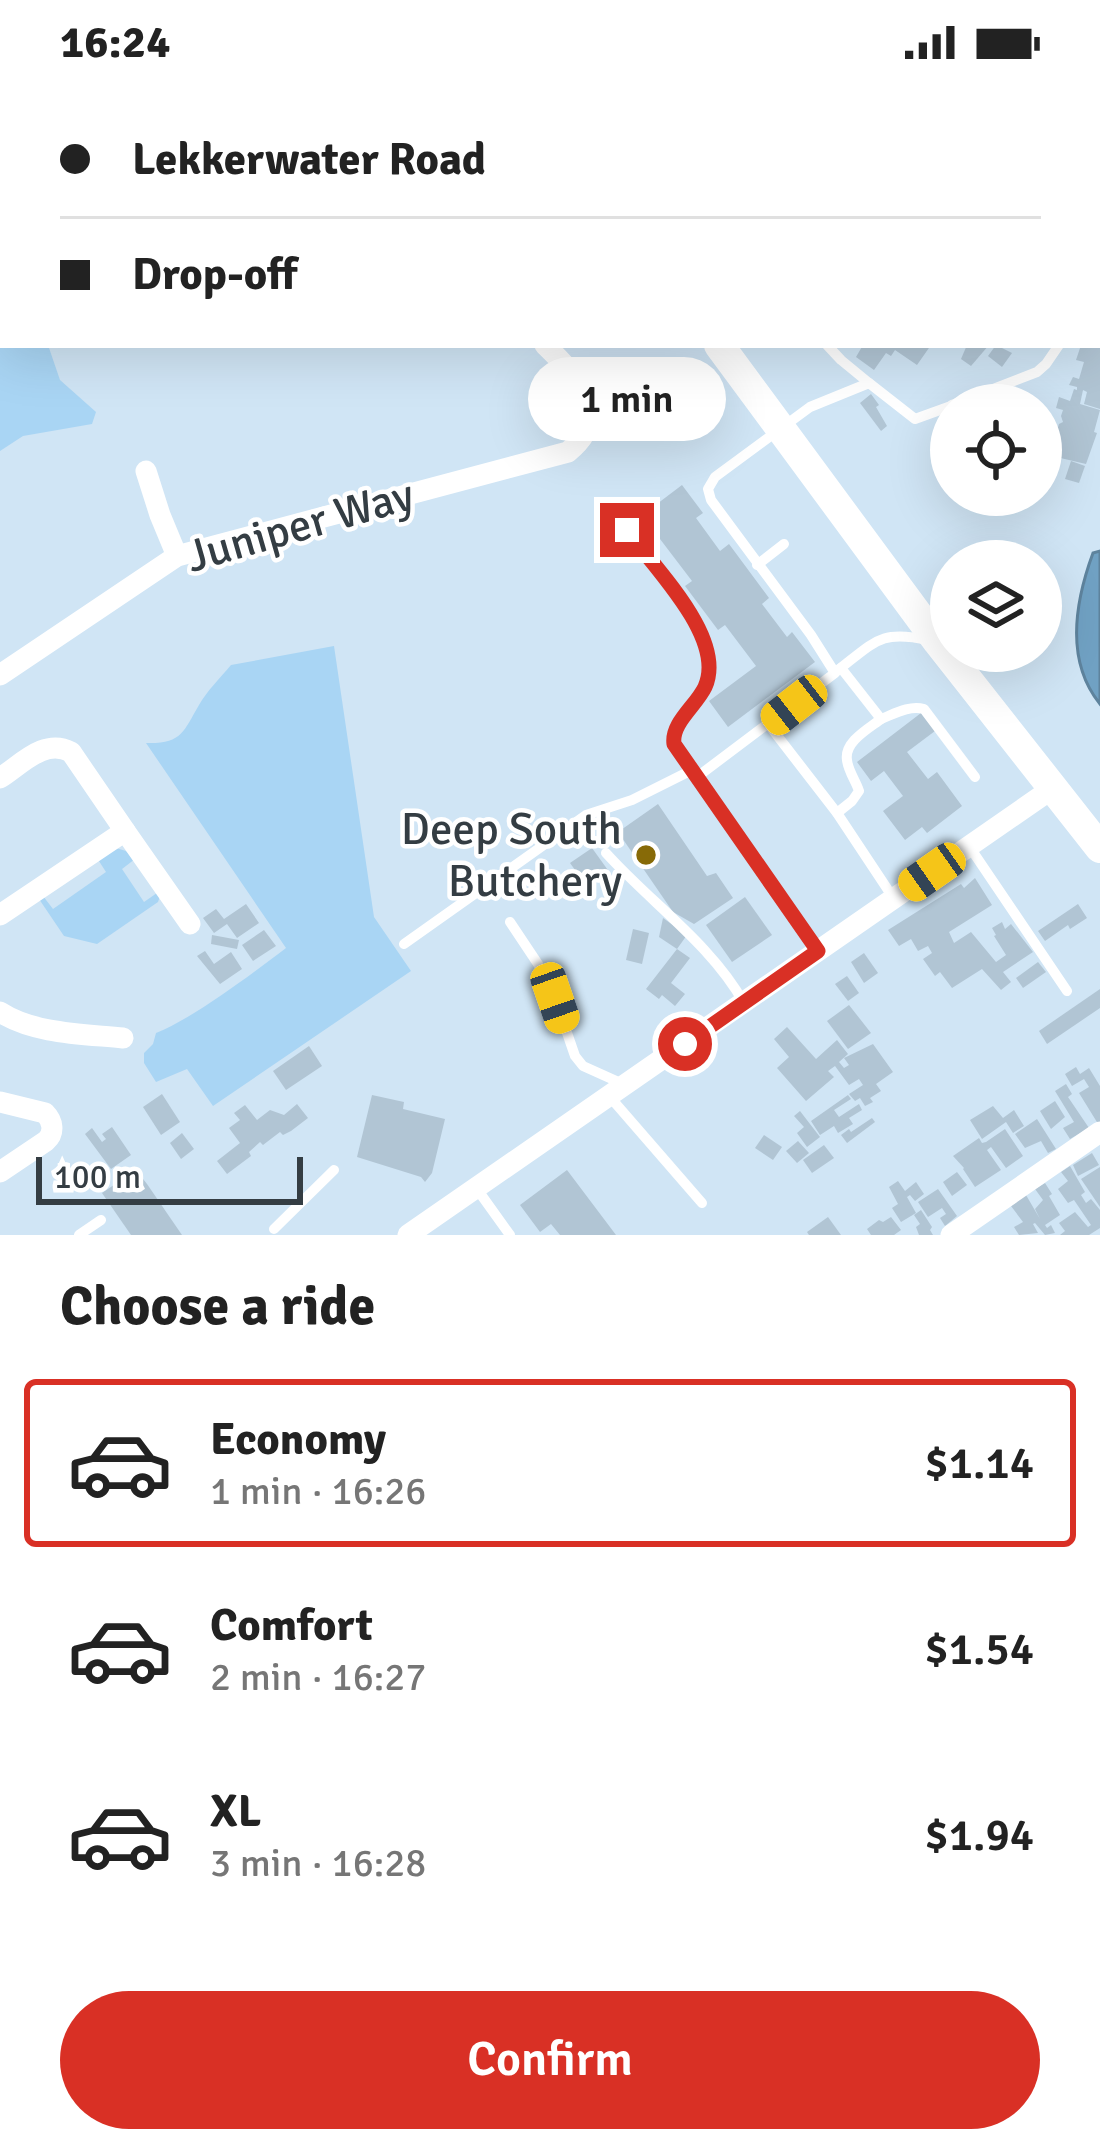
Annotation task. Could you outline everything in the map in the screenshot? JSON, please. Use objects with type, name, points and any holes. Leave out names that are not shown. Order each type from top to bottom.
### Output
[{"type":"main road","points":[[721,348],[930,630]]},
{"type":"main road","points":[[962,672],[1100,848]]},
{"type":"street","name":"Juniper Way","points":[[0,675],[177,556],[562,455],[579,443],[588,429],[590,413],[580,385],[548,348]]},
{"type":"street","points":[[146,472],[177,556]]},
{"type":"street","points":[[0,778],[45,747],[71,752],[190,924]]},
{"type":"street","points":[[408,1235],[1053,788]]},
{"type":"street","points":[[0,915],[125,831]]},
{"type":"street","points":[[0,1012],[47,1028],[123,1038]]},
{"type":"street","points":[[0,1102],[45,1113],[52,1129],[46,1141],[0,1172]]},
{"type":"street","points":[[951,1235],[1100,1132]]},
{"type":"lane","points":[[829,348],[915,419],[930,413]]},
{"type":"lane","points":[[1006,384],[1037,372],[1057,348]]},
{"type":"lane","points":[[869,383],[810,407],[715,476],[708,490],[757,565],[880,719]]},
{"type":"lane","points":[[627,530],[689,613],[710,657],[705,686],[672,739],[818,951]]},
{"type":"lane","points":[[757,565],[784,544]]},
{"type":"lane","points":[[404,944],[586,815],[694,773],[769,725],[889,635],[930,639]]},
{"type":"lane","points":[[837,813],[859,791],[847,762],[848,750],[880,719],[911,708],[926,710],[975,777]]},
{"type":"lane","points":[[769,725],[894,898]]},
{"type":"lane","points":[[969,846],[1067,991]]},
{"type":"lane","points":[[606,853],[637,888],[678,922],[731,980],[744,1003]]},
{"type":"lane","points":[[510,922],[547,981],[578,1061],[618,1091],[702,1202]]},
{"type":"lane","points":[[274,1229],[334,1170]]},
{"type":"lane","points":[[477,1190],[510,1235]]},
{"type":"lane","points":[[79,1235],[101,1220]]},
{"type":"shaded area","points":[[0,348],[49,348],[60,380],[96,412],[92,424],[23,436],[0,451]]},
{"type":"shaded area","points":[[1100,551],[1100,704],[1082,669],[1077,631],[1087,572],[1093,553]]},
{"type":"shaded area","points":[[334,646],[374,917],[411,971],[213,1106],[187,1069],[156,1082],[144,1063],[144,1053],[156,1033],[205,1006],[286,948],[146,743],[180,734],[231,665]]},
{"type":"shaded area","points":[[116,848],[135,859],[122,869],[144,902],[157,893],[158,902],[97,944],[64,936],[39,899],[43,896],[53,909],[106,872],[97,858]]},
{"type":"building","points":[[861,348],[929,348],[917,365],[895,350],[891,356],[886,353],[874,370],[856,357]]},
{"type":"building","points":[[966,348],[986,348],[971,366],[961,359]]},
{"type":"building","points":[[994,348],[1012,353],[1002,367],[988,356]]},
{"type":"building","points":[[1080,348],[1100,348],[1100,409],[1084,404],[1087,392],[1083,390],[1080,404],[1100,410],[1086,464],[1062,458],[1062,398],[1070,401],[1077,390],[1069,385],[1073,377],[1079,379],[1084,362],[1076,360]]},
{"type":"building","points":[[871,394],[887,426],[881,431],[860,403]]},
{"type":"building","points":[[1071,461],[1085,466],[1079,483],[1065,479]]},
{"type":"building","points":[[682,485],[703,513],[696,518],[720,551],[729,544],[769,598],[762,604],[787,637],[792,632],[815,662],[728,727],[709,701],[756,666],[725,625],[718,630],[685,586],[692,581],[660,539],[656,542],[647,530],[658,521],[649,510]]},
{"type":"building","points":[[921,713],[935,731],[907,752],[928,779],[937,772],[962,806],[927,833],[922,827],[905,840],[883,811],[903,796],[884,771],[871,781],[857,762]]},
{"type":"building","points":[[658,804],[707,876],[716,873],[733,898],[694,924],[673,912],[618,832]]},
{"type":"building","points":[[592,848],[610,873],[588,888],[570,863]]},
{"type":"building","points":[[975,878],[992,905],[949,932],[954,943],[971,932],[996,962],[1006,955],[992,928],[1002,922],[1005,929],[1011,924],[1033,952],[1003,972],[1011,982],[1001,990],[982,969],[952,988],[923,959],[932,953],[928,946],[918,951],[911,939],[899,946],[888,930]]},
{"type":"building","points":[[745,897],[772,935],[732,962],[706,925]]},
{"type":"building","points":[[246,904],[259,923],[237,938],[227,924],[214,933],[203,918],[216,909],[224,919]]},
{"type":"building","points":[[1078,904],[1087,918],[1045,941],[1038,931]]},
{"type":"building","points":[[663,918],[687,935],[677,949],[659,937]]},
{"type":"building","points":[[633,929],[649,933],[642,964],[626,960]]},
{"type":"building","points":[[264,930],[276,946],[253,961],[242,945]]},
{"type":"building","points":[[212,935],[239,940],[237,949],[211,944]]},
{"type":"building","points":[[677,949],[690,958],[671,983],[685,994],[675,1006],[646,989]]},
{"type":"building","points":[[205,951],[214,964],[231,952],[242,969],[220,984],[197,956]]},
{"type":"building","points":[[864,953],[878,973],[864,983],[851,962]]},
{"type":"building","points":[[1038,962],[1046,972],[1023,988],[1016,978]]},
{"type":"building","points":[[847,976],[859,993],[848,1001],[835,984]]},
{"type":"building","points":[[1100,989],[1100,1008],[1047,1044],[1039,1031]]},
{"type":"building","points":[[849,1005],[871,1033],[848,1049],[827,1021]]},
{"type":"building","points":[[787,1027],[816,1059],[837,1040],[848,1054],[839,1062],[844,1068],[849,1065],[844,1058],[873,1044],[893,1072],[876,1084],[881,1091],[865,1106],[849,1094],[863,1085],[859,1079],[849,1085],[835,1066],[828,1071],[834,1077],[806,1101],[777,1068],[789,1057],[774,1039]]},
{"type":"building","points":[[309,1046],[322,1066],[286,1090],[273,1071]]},
{"type":"building","points":[[1076,1067],[1080,1074],[1089,1068],[1100,1086],[1100,1127],[1079,1093],[1089,1087],[1084,1079],[1072,1086],[1065,1074]]},
{"type":"building","points":[[1066,1084],[1072,1094],[1068,1097],[1089,1128],[1070,1139],[1063,1128],[1074,1122],[1055,1091]]},
{"type":"building","points":[[162,1094],[180,1122],[161,1135],[143,1107]]},
{"type":"building","points":[[372,1095],[404,1102],[403,1109],[445,1119],[432,1173],[425,1182],[357,1157]]},
{"type":"building","points":[[848,1095],[851,1099],[834,1110],[839,1117],[859,1104],[862,1110],[849,1118],[853,1124],[838,1133],[834,1126],[820,1135],[811,1121]]},
{"type":"building","points":[[1055,1101],[1065,1117],[1051,1129],[1040,1111]]},
{"type":"building","points":[[297,1104],[308,1118],[263,1145],[260,1142],[249,1152],[251,1156],[227,1174],[217,1161],[240,1143],[229,1128],[240,1120],[234,1113],[245,1105],[257,1120],[270,1110],[284,1115]]},
{"type":"building","points":[[993,1106],[1003,1118],[1014,1110],[1024,1126],[1013,1133],[1006,1122],[982,1139],[970,1120]]},
{"type":"building","points":[[800,1111],[820,1137],[807,1147],[797,1133],[804,1127],[794,1116]]},
{"type":"building","points":[[872,1118],[875,1122],[847,1143],[841,1135],[851,1132]]},
{"type":"building","points":[[1037,1119],[1056,1149],[1048,1153],[1041,1141],[1025,1148],[1015,1134]]},
{"type":"building","points":[[112,1127],[131,1155],[111,1169],[85,1134],[92,1128],[102,1142],[106,1139],[102,1134]]},
{"type":"building","points":[[1005,1129],[1023,1156],[1006,1168],[991,1147],[987,1150],[1001,1170],[975,1187],[953,1156],[979,1138],[986,1142]]},
{"type":"building","points":[[182,1133],[194,1149],[181,1159],[170,1143]]},
{"type":"building","points":[[764,1135],[782,1147],[773,1160],[755,1148]]},
{"type":"building","points":[[798,1141],[809,1153],[797,1163],[786,1151]]},
{"type":"building","points":[[824,1145],[834,1158],[812,1173],[803,1160]]},
{"type":"building","points":[[1092,1153],[1099,1165],[1078,1176],[1073,1165]]},
{"type":"building","points":[[1070,1166],[1086,1203],[1091,1199],[1100,1210],[1100,1228],[1089,1235],[1060,1235],[1065,1231],[1059,1223],[1075,1212],[1091,1225],[1074,1200],[1068,1203],[1058,1189],[1068,1181],[1061,1172]]},
{"type":"building","points":[[1100,1167],[1100,1207],[1081,1179]]},
{"type":"building","points":[[136,1170],[182,1235],[131,1235],[102,1193]]},
{"type":"building","points":[[567,1170],[616,1235],[560,1235],[551,1224],[540,1232],[520,1205]]},
{"type":"building","points":[[957,1172],[967,1185],[952,1196],[943,1182]]},
{"type":"building","points":[[898,1181],[905,1191],[916,1182],[924,1194],[915,1201],[907,1197],[916,1213],[901,1222],[892,1208],[898,1204],[889,1187]]},
{"type":"building","points":[[1045,1183],[1060,1215],[1045,1225],[1051,1225],[1055,1233],[1045,1235],[1035,1223],[1038,1233],[1019,1235],[1014,1227],[1023,1222],[1011,1206],[1026,1195],[1040,1219],[1035,1209],[1043,1200],[1035,1189]]},
{"type":"building","points":[[938,1189],[957,1216],[945,1226],[940,1218],[946,1214],[942,1208],[928,1217],[918,1202]]},
{"type":"building","points":[[921,1210],[933,1235],[919,1235],[916,1227],[920,1224],[914,1215]]},
{"type":"building","points":[[828,1217],[841,1235],[809,1235],[807,1232]]},
{"type":"building","points":[[891,1217],[901,1230],[894,1235],[871,1235],[867,1229]]},
{"type":"place","name":"Deep South Butchery","points":[[646,855]]},
{"type":"route","points":[[627,530],[689,613],[710,657],[708,680],[674,732],[674,744],[818,951],[685,1044]]}]
